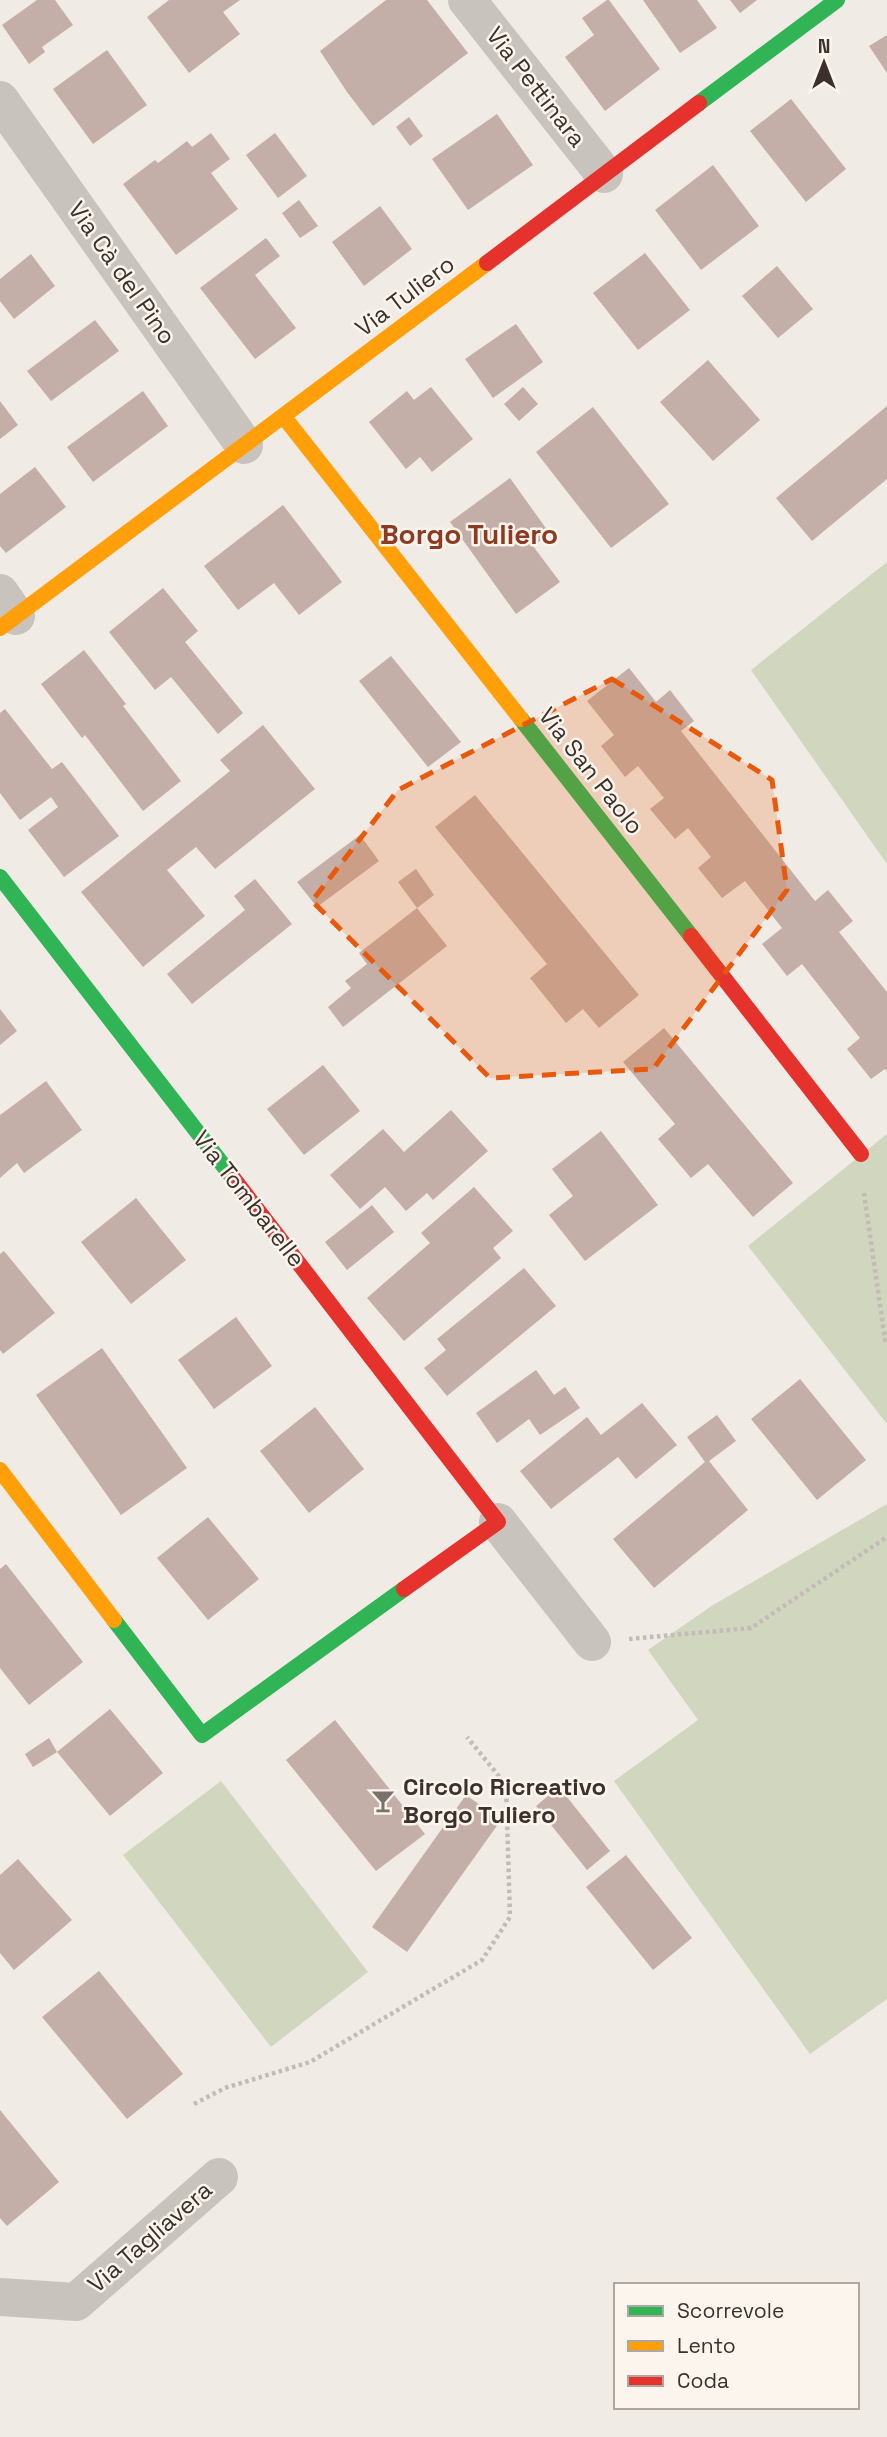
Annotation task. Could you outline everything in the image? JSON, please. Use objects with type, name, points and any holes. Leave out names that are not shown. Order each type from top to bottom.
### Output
[{"type":"street","name":"Via Pettinara","points":[[467,0],[604,174]]},
{"type":"street","name":"Via Tuliero","points":[[5,612],[284,417],[837,0]]},
{"type":"street","name":"Via Cà del Pino","points":[[0,100],[244,445]]},
{"type":"street","name":"Via San Paolo","points":[[284,417],[861,1154]]},
{"type":"street","name":"Via Tombarelle","points":[[0,877],[592,1642]]},
{"type":"street","points":[[0,1470],[202,1735],[498,1522]]},
{"type":"street","name":"Via Tagliavera","points":[[0,2297],[76,2302],[219,2177]]},
{"type":"path","points":[[861,1154],[860,1173],[875,1258],[885,1340],[887,1338]]},
{"type":"path","points":[[592,1642],[751,1628],[887,1537]]},
{"type":"path","points":[[194,2104],[225,2088],[310,2062],[482,1961],[510,1917],[506,1786],[467,1737]]},
{"type":"highlighted area","points":[[612,679],[772,780],[787,890],[653,1069],[490,1078],[312,901],[398,790]]},
{"type":"green space","points":[[887,562],[887,864],[751,670]]},
{"type":"green space","points":[[887,1134],[887,1424],[748,1246]]},
{"type":"green space","points":[[887,1504],[887,1999],[810,2054],[614,1781],[698,1720],[648,1650],[713,1605]]},
{"type":"green space","points":[[221,1781],[368,1972],[271,2047],[123,1855]]},
{"type":"building","points":[[37,0],[55,0],[73,25],[42,47],[45,52],[29,64],[2,25]]},
{"type":"building","points":[[169,0],[240,0],[223,12],[240,34],[189,73],[147,17]]},
{"type":"building","points":[[386,0],[427,0],[468,53],[373,126],[320,51]]},
{"type":"building","points":[[607,0],[660,69],[605,111],[565,57],[594,35],[582,18]]},
{"type":"building","points":[[643,0],[697,0],[717,28],[680,53]]},
{"type":"building","points":[[730,0],[757,0],[740,13]]},
{"type":"building","points":[[887,35],[887,73],[869,46]]},
{"type":"building","points":[[107,50],[147,105],[93,144],[53,89]]},
{"type":"building","points":[[791,99],[846,169],[806,202],[750,131]]},
{"type":"building","points":[[497,114],[533,165],[468,210],[432,159]]},
{"type":"building","points":[[409,117],[423,136],[410,146],[396,127]]},
{"type":"building","points":[[211,133],[230,159],[211,173],[238,209],[176,255],[123,184],[187,141],[192,147]]},
{"type":"building","points":[[275,133],[307,176],[278,198],[246,155]]},
{"type":"building","points":[[713,165],[759,226],[701,270],[655,210]]},
{"type":"building","points":[[299,200],[318,226],[300,238],[282,213]]},
{"type":"building","points":[[380,206],[412,249],[364,286],[332,242]]},
{"type":"building","points":[[266,238],[280,256],[255,275],[296,328],[255,359],[200,288]]},
{"type":"building","points":[[645,253],[690,310],[638,350],[593,293]]},
{"type":"building","points":[[31,254],[55,286],[14,319],[0,301],[0,279]]},
{"type":"building","points":[[777,266],[813,309],[778,338],[742,296]]},
{"type":"building","points":[[95,320],[119,351],[51,401],[27,371]]},
{"type":"building","points":[[516,324],[543,362],[493,398],[465,359]]},
{"type":"building","points":[[708,360],[760,420],[713,461],[660,402]]},
{"type":"building","points":[[431,387],[473,439],[432,472],[420,457],[406,469],[369,422],[407,391],[414,400]]},
{"type":"building","points":[[523,387],[538,404],[519,421],[504,404]]},
{"type":"building","points":[[143,391],[168,426],[93,482],[67,447]]},
{"type":"building","points":[[0,401],[18,425],[0,439]]},
{"type":"building","points":[[887,406],[887,479],[812,541],[776,498]]},
{"type":"building","points":[[593,407],[669,504],[611,548],[536,452]]},
{"type":"building","points":[[35,467],[66,507],[6,553],[0,546],[0,494]]},
{"type":"building","points":[[510,478],[550,534],[533,546],[560,582],[516,614],[450,522]]},
{"type":"building","points":[[283,505],[342,582],[299,615],[274,583],[238,610],[204,566]]},
{"type":"building","points":[[163,588],[198,631],[185,642],[243,713],[218,734],[171,677],[155,690],[109,632]]},
{"type":"building","points":[[84,650],[181,781],[143,811],[85,735],[82,738],[41,684]]},
{"type":"building","points":[[391,656],[461,742],[428,767],[359,681]]},
{"type":"building","points":[[629,668],[656,702],[670,690],[694,721],[681,731],[815,901],[828,890],[853,921],[839,932],[887,992],[887,1071],[885,1069],[871,1079],[847,1049],[860,1038],[802,964],[787,976],[762,944],[782,928],[745,881],[722,898],[698,868],[711,857],[688,828],[675,839],[650,809],[664,798],[638,766],[625,777],[601,746],[614,735],[587,701]]},
{"type":"building","points":[[5,709],[52,769],[62,762],[119,836],[64,877],[28,830],[58,807],[51,797],[20,820],[0,793],[0,713]]},
{"type":"building","points":[[263,725],[315,789],[215,869],[196,847],[167,870],[205,916],[143,967],[81,892],[230,771],[220,760]]},
{"type":"building","points":[[475,795],[639,995],[599,1028],[583,1009],[566,1023],[530,978],[547,964],[435,827]]},
{"type":"building","points":[[360,835],[379,861],[317,907],[297,882]]},
{"type":"building","points":[[416,869],[434,895],[417,908],[398,882]]},
{"type":"building","points":[[255,879],[292,924],[192,1004],[167,974],[245,910],[234,896]]},
{"type":"building","points":[[417,908],[447,946],[343,1027],[328,1007],[351,988],[345,981],[367,964],[359,953]]},
{"type":"building","points":[[0,1009],[17,1031],[0,1045]]},
{"type":"building","points":[[664,1028],[793,1183],[753,1217],[708,1164],[691,1178],[658,1139],[675,1124],[623,1062]]},
{"type":"building","points":[[323,1065],[360,1111],[304,1155],[267,1109]]},
{"type":"building","points":[[46,1081],[82,1130],[24,1173],[17,1163],[0,1178],[0,1115]]},
{"type":"building","points":[[451,1110],[488,1151],[433,1200],[427,1193],[406,1211],[385,1187],[360,1209],[330,1175],[383,1129],[404,1152]]},
{"type":"building","points":[[601,1131],[658,1205],[585,1261],[549,1215],[573,1196],[552,1169]]},
{"type":"building","points":[[474,1187],[513,1231],[493,1248],[501,1258],[404,1341],[367,1298],[430,1243],[421,1233]]},
{"type":"building","points":[[136,1198],[186,1260],[131,1304],[81,1242]]},
{"type":"building","points":[[372,1205],[394,1232],[347,1270],[325,1242]]},
{"type":"building","points":[[4,1251],[55,1313],[3,1354],[0,1350],[0,1254]]},
{"type":"building","points":[[524,1268],[556,1306],[447,1396],[424,1368],[446,1350],[437,1339]]},
{"type":"building","points":[[236,1317],[272,1366],[214,1409],[178,1360]]},
{"type":"building","points":[[102,1348],[187,1468],[121,1515],[36,1395]]},
{"type":"building","points":[[536,1370],[554,1395],[565,1387],[580,1408],[540,1435],[529,1419],[497,1443],[476,1413]]},
{"type":"building","points":[[800,1379],[866,1460],[817,1500],[751,1419]]},
{"type":"building","points":[[642,1403],[677,1445],[636,1479],[618,1457],[551,1509],[520,1471],[587,1417],[601,1435]]},
{"type":"building","points":[[315,1407],[364,1469],[309,1513],[260,1451]]},
{"type":"building","points":[[717,1415],[736,1441],[709,1461],[748,1510],[654,1588],[613,1539],[705,1462],[687,1437]]},
{"type":"building","points":[[208,1517],[259,1579],[208,1620],[157,1558]]},
{"type":"building","points":[[6,1564],[83,1662],[29,1705],[0,1668],[0,1569]]},
{"type":"building","points":[[110,1709],[163,1773],[110,1816],[57,1752]]},
{"type":"building","points":[[335,1720],[425,1834],[376,1871],[286,1760]]},
{"type":"building","points":[[49,1738],[57,1752],[33,1767],[25,1754]]},
{"type":"building","points":[[559,1787],[610,1851],[587,1870],[536,1806]]},
{"type":"building","points":[[466,1795],[501,1820],[407,1952],[372,1927]]},
{"type":"building","points":[[626,1855],[692,1938],[653,1970],[586,1887]]},
{"type":"building","points":[[18,1859],[72,1920],[14,1970],[0,1953],[0,1875]]},
{"type":"building","points":[[99,1971],[183,2074],[127,2119],[42,2017]]},
{"type":"building","points":[[0,2110],[59,2182],[7,2226],[0,2218]]},
{"type":"traffic: fast","points":[[699,103],[837,0]]},
{"type":"traffic: fast","points":[[521,719],[691,936]]},
{"type":"traffic: fast","points":[[0,877],[233,1178]]},
{"type":"traffic: fast","points":[[114,1620],[202,1735],[404,1589]]},
{"type":"traffic: slow","points":[[0,628],[487,263]]},
{"type":"traffic: slow","points":[[284,417],[521,719]]},
{"type":"traffic: slow","points":[[0,1470],[114,1620]]},
{"type":"traffic: jam","points":[[487,263],[699,103]]},
{"type":"traffic: jam","points":[[691,936],[861,1154]]},
{"type":"traffic: jam","points":[[233,1178],[498,1522],[404,1589]]},
{"type":"place","name":"Circolo Ricreativo Borgo Tuliero","points":[[383,1801]]},
{"type":"district","name":"Borgo Tuliero","points":[[469,534]]}]
